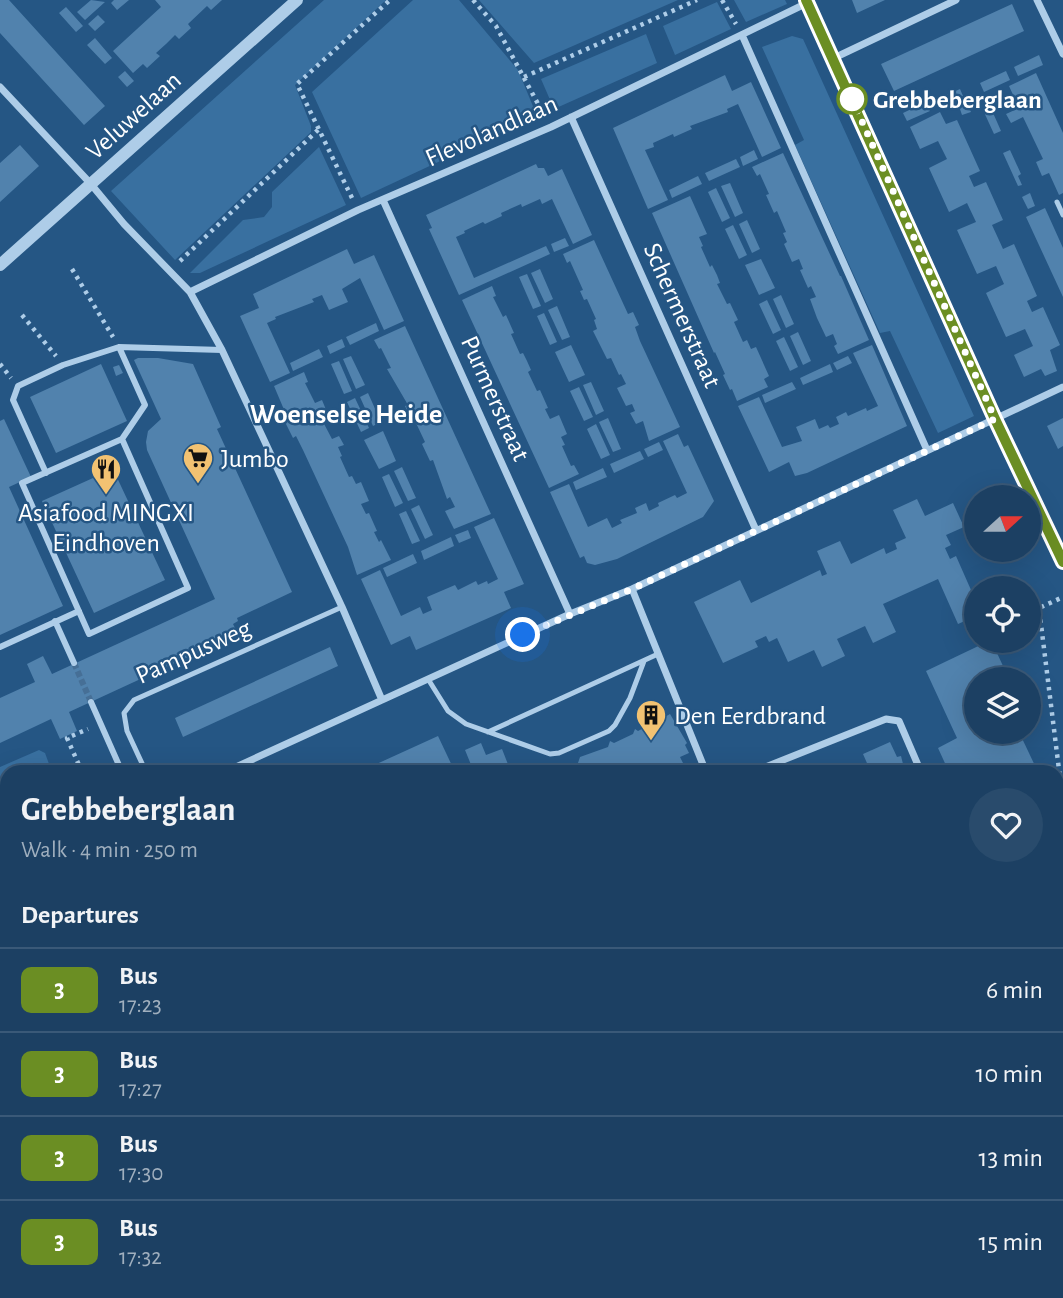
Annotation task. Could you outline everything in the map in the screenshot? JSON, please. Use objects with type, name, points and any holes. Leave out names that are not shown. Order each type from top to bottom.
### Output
[{"type":"street","name":"Veluwelaan","points":[[0,265],[297,0]]},
{"type":"street","points":[[834,58],[956,0]]},
{"type":"street","points":[[1037,0],[1063,54]]},
{"type":"street","points":[[806,2],[834,58],[995,419],[1063,562]]},
{"type":"street","name":"Flevolandlaan","points":[[190,292],[358,210],[551,127],[806,2]]},
{"type":"street","points":[[742,34],[927,450]]},
{"type":"street","points":[[0,87],[90,183],[124,224],[190,292],[222,349],[342,607],[382,700]]},
{"type":"street","name":"Schermerstraat","points":[[571,117],[756,530]]},
{"type":"street","name":"Purmerstraat","points":[[383,200],[570,614]]},
{"type":"street","points":[[46,473],[12,400],[18,386],[63,365],[119,347],[222,349]]},
{"type":"street","points":[[119,347],[145,405],[122,439],[22,483],[89,634],[188,588],[122,439]]},
{"type":"street","points":[[240,765],[570,614],[632,589],[1063,387]]},
{"type":"street","points":[[632,589],[703,765]]},
{"type":"street","points":[[0,647],[79,611]]},
{"type":"street","points":[[55,621],[74,663]]},
{"type":"street","points":[[91,702],[119,765]]},
{"type":"street","points":[[771,765],[886,719],[899,721],[918,765]]},
{"type":"lane","points":[[1057,202],[1063,215]]},
{"type":"lane","name":"Pampusweg","points":[[143,765],[127,731],[124,713],[134,700],[342,607]]},
{"type":"lane","points":[[488,732],[658,654]]},
{"type":"lane","points":[[428,679],[448,711],[466,724],[550,754],[559,753],[610,731],[630,698],[644,661]]},
{"type":"path","points":[[358,210],[297,84],[390,0]]},
{"type":"path","points":[[473,0],[496,26],[551,127]]},
{"type":"path","points":[[524,77],[697,0]]},
{"type":"path","points":[[722,0],[742,34]]},
{"type":"path","points":[[169,271],[319,129]]},
{"type":"path","points":[[72,269],[119,347]]},
{"type":"path","points":[[22,315],[63,365]]},
{"type":"path","points":[[1058,765],[1039,608],[1063,597]]},
{"type":"path","points":[[79,765],[67,738],[101,723]]},
{"type":"shaded area","points":[[324,0],[386,0],[295,85],[311,132],[175,260],[111,191]]},
{"type":"shaded area","points":[[413,0],[459,0],[518,70],[537,116],[361,198],[312,92]]},
{"type":"shaded area","points":[[479,0],[678,0],[534,63]]},
{"type":"shaded area","points":[[734,0],[785,0],[787,4],[746,22]]},
{"type":"shaded area","points":[[717,2],[731,29],[675,55],[663,26]]},
{"type":"shaded area","points":[[646,34],[657,63],[554,109],[541,79]]},
{"type":"shaded area","points":[[792,36],[803,39],[974,416],[938,433],[890,331],[880,333],[795,145],[804,140],[762,47]]},
{"type":"shaded area","points":[[319,147],[346,205],[200,273],[190,273],[243,220],[264,217],[272,207],[272,192]]},
{"type":"shaded area","points":[[39,750],[45,753],[49,765],[5,765]]},
{"type":"building","points":[[0,0],[9,0],[105,106],[84,125],[0,33]]},
{"type":"building","points":[[91,0],[105,2],[85,20],[77,12]]},
{"type":"building","points":[[114,0],[129,0],[117,10],[111,3]]},
{"type":"building","points":[[155,0],[222,0],[211,10],[207,6],[188,24],[191,28],[179,39],[175,35],[156,53],[160,56],[147,68],[143,64],[133,73],[113,51],[161,7]]},
{"type":"building","points":[[852,0],[885,0],[857,13]]},
{"type":"building","points":[[1012,4],[1024,31],[894,91],[881,64]]},
{"type":"building","points":[[66,7],[83,26],[76,32],[59,13]]},
{"type":"building","points":[[98,15],[105,22],[95,31],[88,24]]},
{"type":"building","points":[[95,38],[112,58],[105,64],[87,45]]},
{"type":"building","points":[[1039,55],[1043,65],[1018,76],[1014,67]]},
{"type":"building","points":[[125,71],[134,81],[127,87],[118,77]]},
{"type":"building","points":[[1006,71],[1010,80],[984,92],[980,83]]},
{"type":"building","points":[[1036,73],[1063,133],[1063,193],[1059,195],[1049,173],[1042,176],[1036,162],[1043,159],[1023,117],[1011,123],[1006,114],[1019,108],[1009,86]]},
{"type":"building","points":[[725,75],[732,91],[751,82],[781,148],[762,157],[738,104],[727,109],[728,112],[690,126],[692,129],[674,137],[673,134],[653,143],[654,147],[645,150],[668,200],[648,209],[613,128]]},
{"type":"building","points":[[960,89],[963,96],[939,107],[936,100]]},
{"type":"building","points":[[926,102],[930,111],[907,121],[903,113]]},
{"type":"building","points":[[967,103],[971,112],[962,115],[959,106]]},
{"type":"building","points":[[990,106],[1001,131],[994,134],[983,110]]},
{"type":"building","points":[[940,112],[946,124],[957,120],[980,171],[969,176],[974,187],[986,182],[1003,220],[992,225],[1003,249],[1014,244],[1037,296],[1027,301],[1032,312],[1043,307],[1060,345],[1050,350],[1057,371],[1045,376],[1041,369],[1024,377],[1014,355],[1033,346],[1025,329],[1006,337],[986,293],[1004,284],[996,266],[977,274],[957,230],[976,222],[967,203],[949,212],[929,168],[947,159],[938,141],[920,149],[910,127]]},
{"type":"building","points":[[20,145],[39,166],[0,202],[0,163]]},
{"type":"building","points":[[754,150],[758,159],[743,166],[740,157]]},
{"type":"building","points":[[1010,150],[1021,174],[1018,176],[1022,185],[1018,186],[1003,153]]},
{"type":"building","points":[[783,153],[869,340],[838,354],[833,334],[826,337],[817,318],[810,299],[816,297],[811,286],[808,288],[800,270],[803,269],[799,259],[792,262],[784,244],[787,242],[783,233],[786,232],[777,211],[774,213],[760,174],[757,176],[752,167]]},
{"type":"building","points":[[736,159],[740,167],[709,181],[705,173]]},
{"type":"building","points":[[536,164],[538,168],[544,168],[548,176],[562,169],[592,235],[573,244],[552,199],[542,204],[540,199],[522,207],[521,204],[501,213],[502,216],[485,224],[483,222],[456,237],[474,278],[546,246],[550,254],[459,295],[429,229],[432,228],[426,215]]},
{"type":"building","points":[[698,176],[702,184],[672,198],[669,190]]},
{"type":"building","points":[[730,183],[743,213],[735,217],[721,186]]},
{"type":"building","points":[[716,188],[730,218],[722,222],[708,192]]},
{"type":"building","points":[[1030,193],[1035,206],[1028,209],[1022,197]]},
{"type":"building","points":[[690,196],[707,234],[699,237],[703,246],[701,247],[710,267],[712,265],[717,275],[720,283],[717,284],[738,320],[734,322],[743,342],[747,340],[751,349],[756,347],[769,376],[764,379],[768,387],[737,401],[652,213]]},
{"type":"building","points":[[1045,208],[1063,248],[1063,297],[1026,217]]},
{"type":"building","points":[[747,220],[760,249],[752,253],[739,224]]},
{"type":"building","points":[[733,225],[747,255],[739,259],[725,229]]},
{"type":"building","points":[[565,238],[569,246],[554,252],[551,244]]},
{"type":"building","points":[[594,240],[628,314],[633,312],[639,325],[635,327],[640,341],[680,427],[649,441],[643,421],[636,424],[630,413],[635,411],[632,404],[626,406],[617,388],[626,384],[611,358],[607,359],[593,331],[597,329],[596,319],[587,299],[584,300],[580,291],[583,290],[570,261],[567,263],[563,254]]},
{"type":"building","points":[[347,249],[354,264],[374,255],[404,321],[384,330],[360,278],[342,289],[348,302],[329,310],[322,295],[312,299],[314,302],[275,317],[276,319],[267,323],[290,373],[270,382],[240,316],[259,308],[253,294]]},
{"type":"building","points":[[761,259],[775,288],[759,295],[745,265]]},
{"type":"building","points":[[540,269],[553,299],[545,303],[531,273]]},
{"type":"building","points":[[527,274],[541,306],[533,309],[519,277]]},
{"type":"building","points":[[492,286],[496,296],[493,297],[503,317],[506,315],[514,333],[511,334],[520,354],[523,353],[527,361],[531,370],[528,372],[537,391],[540,390],[550,419],[559,415],[567,434],[561,437],[565,445],[562,446],[571,466],[574,465],[579,474],[549,488],[462,300]]},
{"type":"building","points":[[781,295],[794,324],[786,328],[773,299]]},
{"type":"building","points":[[767,300],[781,330],[773,334],[759,304]]},
{"type":"building","points":[[557,306],[570,337],[562,340],[548,310]]},
{"type":"building","points":[[544,313],[557,342],[550,345],[537,316]]},
{"type":"building","points":[[376,323],[379,331],[350,345],[346,337]]},
{"type":"building","points":[[405,326],[491,514],[454,529],[445,511],[455,507],[450,497],[447,499],[433,460],[430,461],[422,444],[425,442],[416,423],[413,424],[405,406],[408,405],[387,369],[391,368],[381,348],[379,349],[374,340]]},
{"type":"building","points":[[798,332],[811,361],[803,365],[790,336]]},
{"type":"building","points":[[784,337],[798,367],[790,371],[776,341]]},
{"type":"building","points":[[342,339],[345,347],[330,354],[327,346]]},
{"type":"building","points":[[571,345],[585,375],[569,382],[555,352]]},
{"type":"building","points":[[872,345],[907,426],[807,473],[795,476],[789,462],[769,472],[738,406],[759,397],[782,447],[802,441],[796,427],[815,419],[819,429],[828,425],[830,428],[839,424],[836,417],[846,412],[848,416],[878,406],[853,353]]},
{"type":"building","points":[[319,349],[323,357],[293,371],[290,363]]},
{"type":"building","points":[[351,356],[365,385],[356,389],[343,359]]},
{"type":"building","points":[[848,356],[852,363],[837,370],[833,363]]},
{"type":"building","points":[[158,358],[193,364],[221,427],[217,429],[292,592],[237,618],[238,621],[233,624],[238,634],[69,712],[77,731],[60,739],[51,719],[0,743],[0,698],[35,682],[27,664],[43,656],[52,674],[215,599],[147,450],[148,431],[161,419],[134,360]]},
{"type":"building","points":[[339,361],[352,391],[344,394],[331,364]]},
{"type":"building","points":[[101,364],[127,421],[56,453],[30,397]]},
{"type":"building","points":[[830,364],[833,372],[803,385],[800,378]]},
{"type":"building","points":[[119,365],[123,373],[116,376],[113,367]]},
{"type":"building","points":[[304,372],[308,382],[305,383],[315,403],[322,400],[329,417],[322,420],[332,439],[339,436],[344,445],[338,447],[342,456],[340,457],[349,477],[352,476],[356,484],[361,482],[369,501],[361,504],[366,514],[369,513],[377,531],[374,532],[391,560],[357,575],[348,547],[303,450],[296,436],[293,438],[281,414],[285,412],[274,386]]},
{"type":"building","points":[[591,382],[604,411],[596,415],[583,385]]},
{"type":"building","points":[[792,382],[796,389],[765,403],[762,395]]},
{"type":"building","points":[[579,387],[593,417],[584,421],[570,391]]},
{"type":"building","points":[[368,393],[381,422],[373,426],[360,397]]},
{"type":"building","points":[[355,398],[369,428],[361,432],[347,402]]},
{"type":"building","points":[[608,418],[621,449],[613,452],[599,422]]},
{"type":"building","points":[[1063,418],[1063,446],[1058,449],[1047,426]]},
{"type":"building","points":[[4,419],[31,477],[9,487],[63,606],[0,635],[0,421]]},
{"type":"building","points":[[596,424],[610,455],[601,459],[587,429]]},
{"type":"building","points":[[383,431],[396,461],[379,469],[364,440]]},
{"type":"building","points":[[678,434],[684,447],[688,445],[714,501],[703,517],[617,559],[595,565],[587,563],[584,556],[580,558],[550,492],[569,484],[588,527],[607,518],[612,528],[622,523],[620,520],[637,513],[635,508],[646,503],[649,511],[659,506],[658,503],[687,493],[663,441]]},
{"type":"building","points":[[659,442],[663,450],[648,457],[644,449]]},
{"type":"building","points":[[640,451],[644,459],[614,473],[610,464]]},
{"type":"building","points":[[402,467],[416,498],[408,501],[394,471]]},
{"type":"building","points":[[603,468],[607,477],[576,490],[573,482]]},
{"type":"building","points":[[113,469],[165,580],[94,613],[42,501]]},
{"type":"building","points":[[389,474],[403,503],[395,507],[382,477]]},
{"type":"building","points":[[917,499],[925,516],[953,503],[964,527],[946,535],[951,545],[945,548],[950,559],[956,556],[965,576],[964,621],[958,624],[938,579],[883,604],[896,632],[873,643],[865,626],[837,639],[845,656],[822,667],[814,650],[788,662],[777,638],[769,642],[766,636],[755,641],[758,647],[723,663],[694,602],[740,580],[751,603],[820,570],[822,576],[827,574],[817,551],[840,541],[851,564],[884,548],[886,554],[897,549],[895,543],[906,538],[893,510]]},
{"type":"building","points":[[419,505],[433,535],[425,539],[411,509]]},
{"type":"building","points":[[406,511],[420,541],[412,544],[399,514]]},
{"type":"building","points":[[494,518],[524,584],[504,592],[511,608],[416,650],[410,636],[391,645],[361,579],[380,570],[401,616],[420,607],[423,614],[432,610],[427,597],[455,585],[458,590],[476,581],[478,585],[498,579],[474,527]]},
{"type":"building","points":[[468,530],[471,538],[459,543],[455,535]]},
{"type":"building","points":[[451,537],[454,546],[424,560],[421,551]]},
{"type":"building","points":[[413,554],[417,563],[387,577],[383,568]]},
{"type":"building","points":[[330,647],[338,666],[183,737],[175,718]]},
{"type":"building","points":[[964,653],[997,653],[1003,667],[964,667],[964,744],[1025,744],[1035,765],[946,765],[938,748],[957,738],[926,671]]},
{"type":"building","name":"Den Eerdbrand","points":[[670,714],[687,743],[685,745],[689,753],[680,757],[684,765],[577,765],[580,757],[608,747],[610,741],[614,743],[633,734],[635,729],[638,731],[657,721],[659,716],[663,718]]},
{"type":"building","points":[[438,736],[452,765],[374,765]]},
{"type":"building","points":[[890,742],[897,757],[901,756],[903,765],[868,765],[863,754]]},
{"type":"building","points":[[481,743],[486,755],[502,749],[508,765],[471,765],[465,750]]},
{"type":"tunnel","points":[[74,663],[91,702]]},
{"type":"bus line","name":"3","points":[[806,0],[995,419],[1063,562]]},
{"type":"place","name":"Grebbeberglaan","points":[[852,99]]},
{"type":"place","name":"Jumbo","points":[[198,485]]},
{"type":"place","name":"Asiafood MINGXI Eindhoven","points":[[106,496]]},
{"type":"place","name":"Den Eerdbrand","points":[[651,742]]},
{"type":"district","name":"Woenselse Heide","points":[[346,413]]},
{"type":"route","points":[[523,635],[632,589],[995,419],[852,99]]}]
